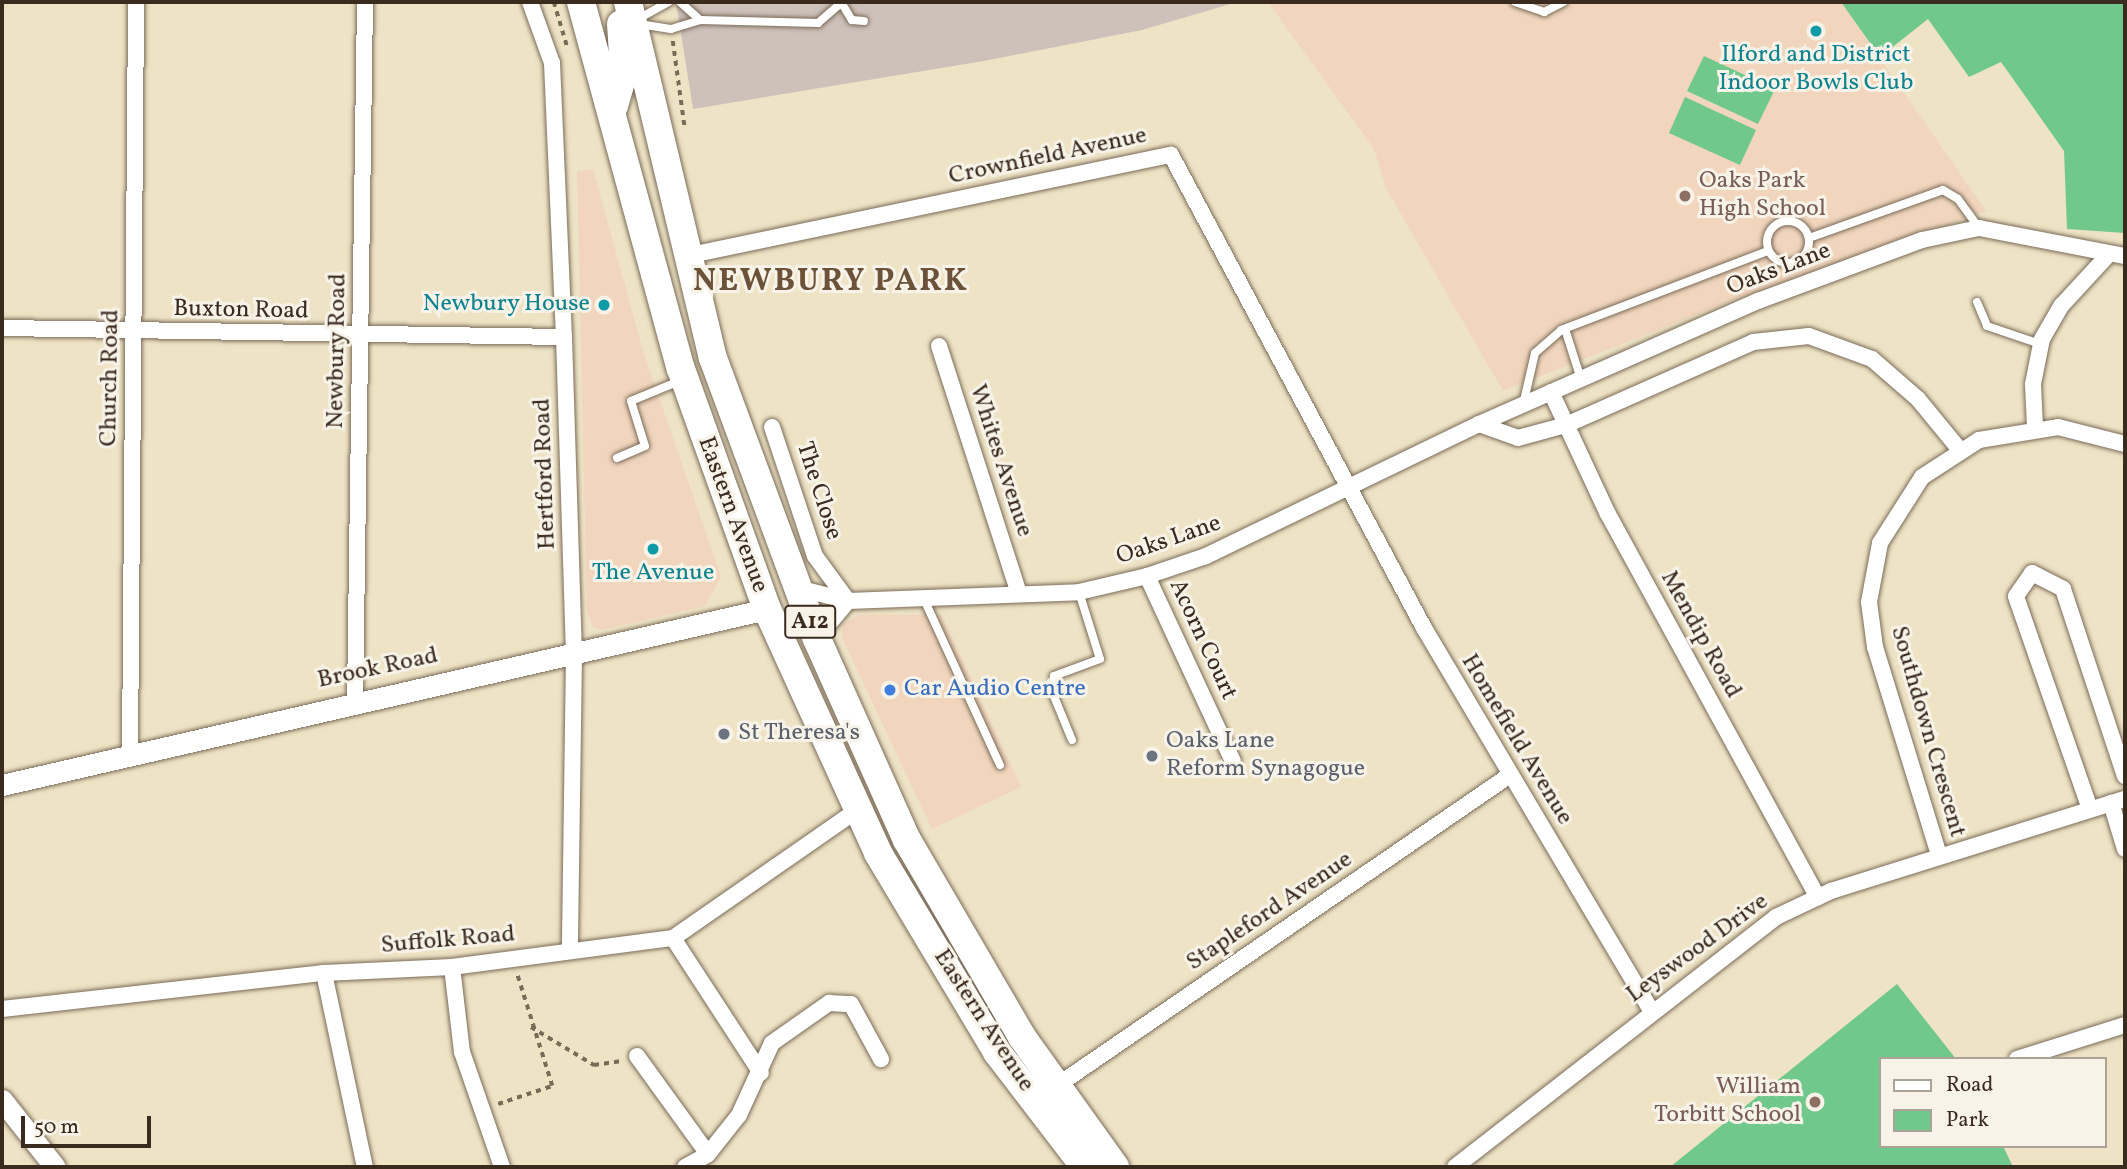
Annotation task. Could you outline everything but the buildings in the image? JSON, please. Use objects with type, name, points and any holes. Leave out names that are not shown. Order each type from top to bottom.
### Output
[{"type":"highway","points":[[582,4],[627,16],[624,71],[614,106]]},
{"type":"highway","name":"Eastern Avenue","points":[[582,4],[614,106],[685,379],[767,609],[878,853],[997,1052],[1085,1167]]},
{"type":"highway","name":"Eastern Avenue","points":[[627,16],[713,358],[817,639],[907,840],[1055,1087],[1115,1167]]},
{"type":"street","name":"Church Road","points":[[130,754],[136,2]]},
{"type":"street","name":"Newbury Road","points":[[355,700],[365,2]]},
{"type":"street","name":"Hertford Road","points":[[530,2],[552,62],[564,337],[574,654],[570,950]]},
{"type":"street","name":"Crownfield Avenue","points":[[686,256],[1171,155],[1350,489]]},
{"type":"street","name":"Oaks Lane","points":[[797,588],[848,601],[1018,591],[1079,592],[1147,576],[1206,556],[1551,392],[1796,287],[1922,240],[1979,228],[2117,255]]},
{"type":"street","name":"Oaks Lane","points":[[2035,427],[2040,344],[2062,305],[2117,255]]},
{"type":"street","name":"Buxton Road","points":[[2,328],[361,336],[564,337]]},
{"type":"street","points":[[1479,424],[1518,438],[1566,425],[1753,342],[1809,336],[1872,359],[1918,399],[1959,449]]},
{"type":"street","name":"Whites Avenue","points":[[939,346],[1018,591]]},
{"type":"street","name":"Mendip Road","points":[[1551,392],[1608,514],[1818,897]]},
{"type":"street","name":"The Close","points":[[772,426],[815,556],[848,601]]},
{"type":"street","name":"Southdown Crescent","points":[[1939,855],[1874,647],[1869,602],[1880,543],[1895,511],[1922,477],[1959,449],[2035,427],[2083,430],[2125,444]]},
{"type":"street","name":"Homefield Avenue","points":[[1350,489],[1510,775],[1651,1010]]},
{"type":"street","points":[[2090,809],[2016,596],[2032,573],[2063,589],[2125,776]]},
{"type":"street","name":"Acorn Court","points":[[1147,576],[1233,761]]},
{"type":"street","points":[[817,639],[834,610],[848,601]]},
{"type":"street","name":"Brook Road","points":[[2,785],[355,700],[574,654],[767,609]]},
{"type":"street","name":"Stapleford Avenue","points":[[1055,1087],[1510,775]]},
{"type":"street","points":[[2118,801],[2125,849]]},
{"type":"street","name":"Leyswood Drive","points":[[1455,1167],[1751,933],[1818,897],[1939,855],[2118,801]]},
{"type":"street","name":"Suffolk Road","points":[[2,1009],[324,973],[452,967],[673,938],[859,808]]},
{"type":"street","points":[[673,938],[761,1073]]},
{"type":"street","points":[[452,967],[462,1052],[502,1167]]},
{"type":"street","points":[[324,973],[365,1167]]},
{"type":"street","points":[[685,1167],[708,1154],[739,1115],[761,1073],[772,1043],[830,1003],[851,1004],[881,1059]]},
{"type":"street","points":[[2023,1057],[2125,1025]]},
{"type":"street","points":[[638,1057],[708,1154]]},
{"type":"street","points":[[2,1100],[48,1165]]},
{"type":"lane","points":[[627,16],[654,4],[669,2]]},
{"type":"lane","points":[[680,2],[700,20]]},
{"type":"lane","points":[[627,16],[671,29],[700,20],[818,23],[841,2],[852,20],[864,21]]},
{"type":"lane","points":[[1515,2],[1544,12],[1564,2]]},
{"type":"lane","points":[[1809,238],[1942,190],[1958,199],[1979,228]]},
{"type":"lane","points":[[1768,251],[1766,237],[1781,221],[1795,222],[1809,238]]},
{"type":"lane","points":[[1523,405],[1535,353],[1565,329],[1768,251],[1791,263],[1803,257],[1809,238]]},
{"type":"lane","points":[[1977,302],[1987,326],[2040,344]]},
{"type":"lane","points":[[1565,329],[1581,379]]},
{"type":"lane","points":[[617,458],[645,446],[631,401],[685,379]]},
{"type":"lane","points":[[1072,740],[1053,694],[1054,677],[1100,659],[1079,592]]},
{"type":"lane","points":[[923,597],[1000,765]]},
{"type":"path","points":[[554,2],[567,46]]},
{"type":"path","points":[[673,41],[685,129]]},
{"type":"path","points":[[482,1109],[552,1086],[530,1026],[513,958]]},
{"type":"path","points":[[530,1026],[594,1065],[638,1057]]},
{"type":"shaded area","points":[[676,2],[1237,2],[1142,30],[984,61],[693,109]]},
{"type":"shaded area","name":"Oaks Park High School","points":[[1268,2],[1841,2],[1986,211],[1746,295],[1503,391],[1386,188],[1374,149]]},
{"type":"shaded area","points":[[593,169],[643,351],[721,577],[705,606],[602,630],[593,627],[587,611],[577,172]]},
{"type":"shaded area","points":[[859,615],[941,615],[1021,787],[932,829],[842,638],[843,624]]},
{"type":"green space","points":[[1841,2],[2125,2],[2125,233],[2067,229],[2064,151],[2001,62],[1969,77],[1928,19],[1880,57]]},
{"type":"green space","points":[[1704,56],[1775,89],[1758,124],[1687,91]]},
{"type":"green space","points":[[1685,97],[1756,130],[1740,165],[1669,133]]},
{"type":"green space","name":"William Torbitt School","points":[[1897,984],[1954,1057],[1878,1057],[1878,1148],[2004,1148],[2013,1167],[1670,1167]]},
{"type":"place","name":"Ilford and District Indoor Bowls Club","points":[[1816,31]]},
{"type":"place","name":"Oaks Park High School","points":[[1685,196]]},
{"type":"place","name":"Newbury House","points":[[604,305]]},
{"type":"place","name":"The Avenue","points":[[653,549]]},
{"type":"place","name":"Car Audio Centre","points":[[890,690]]},
{"type":"place","name":"St Theresa's","points":[[724,734]]},
{"type":"place","name":"Oaks Lane Reform Synagogue","points":[[1152,756]]},
{"type":"place","name":"William Torbitt School","points":[[1815,1102]]},
{"type":"district","name":"NEWBURY PARK","points":[[831,282]]}]
